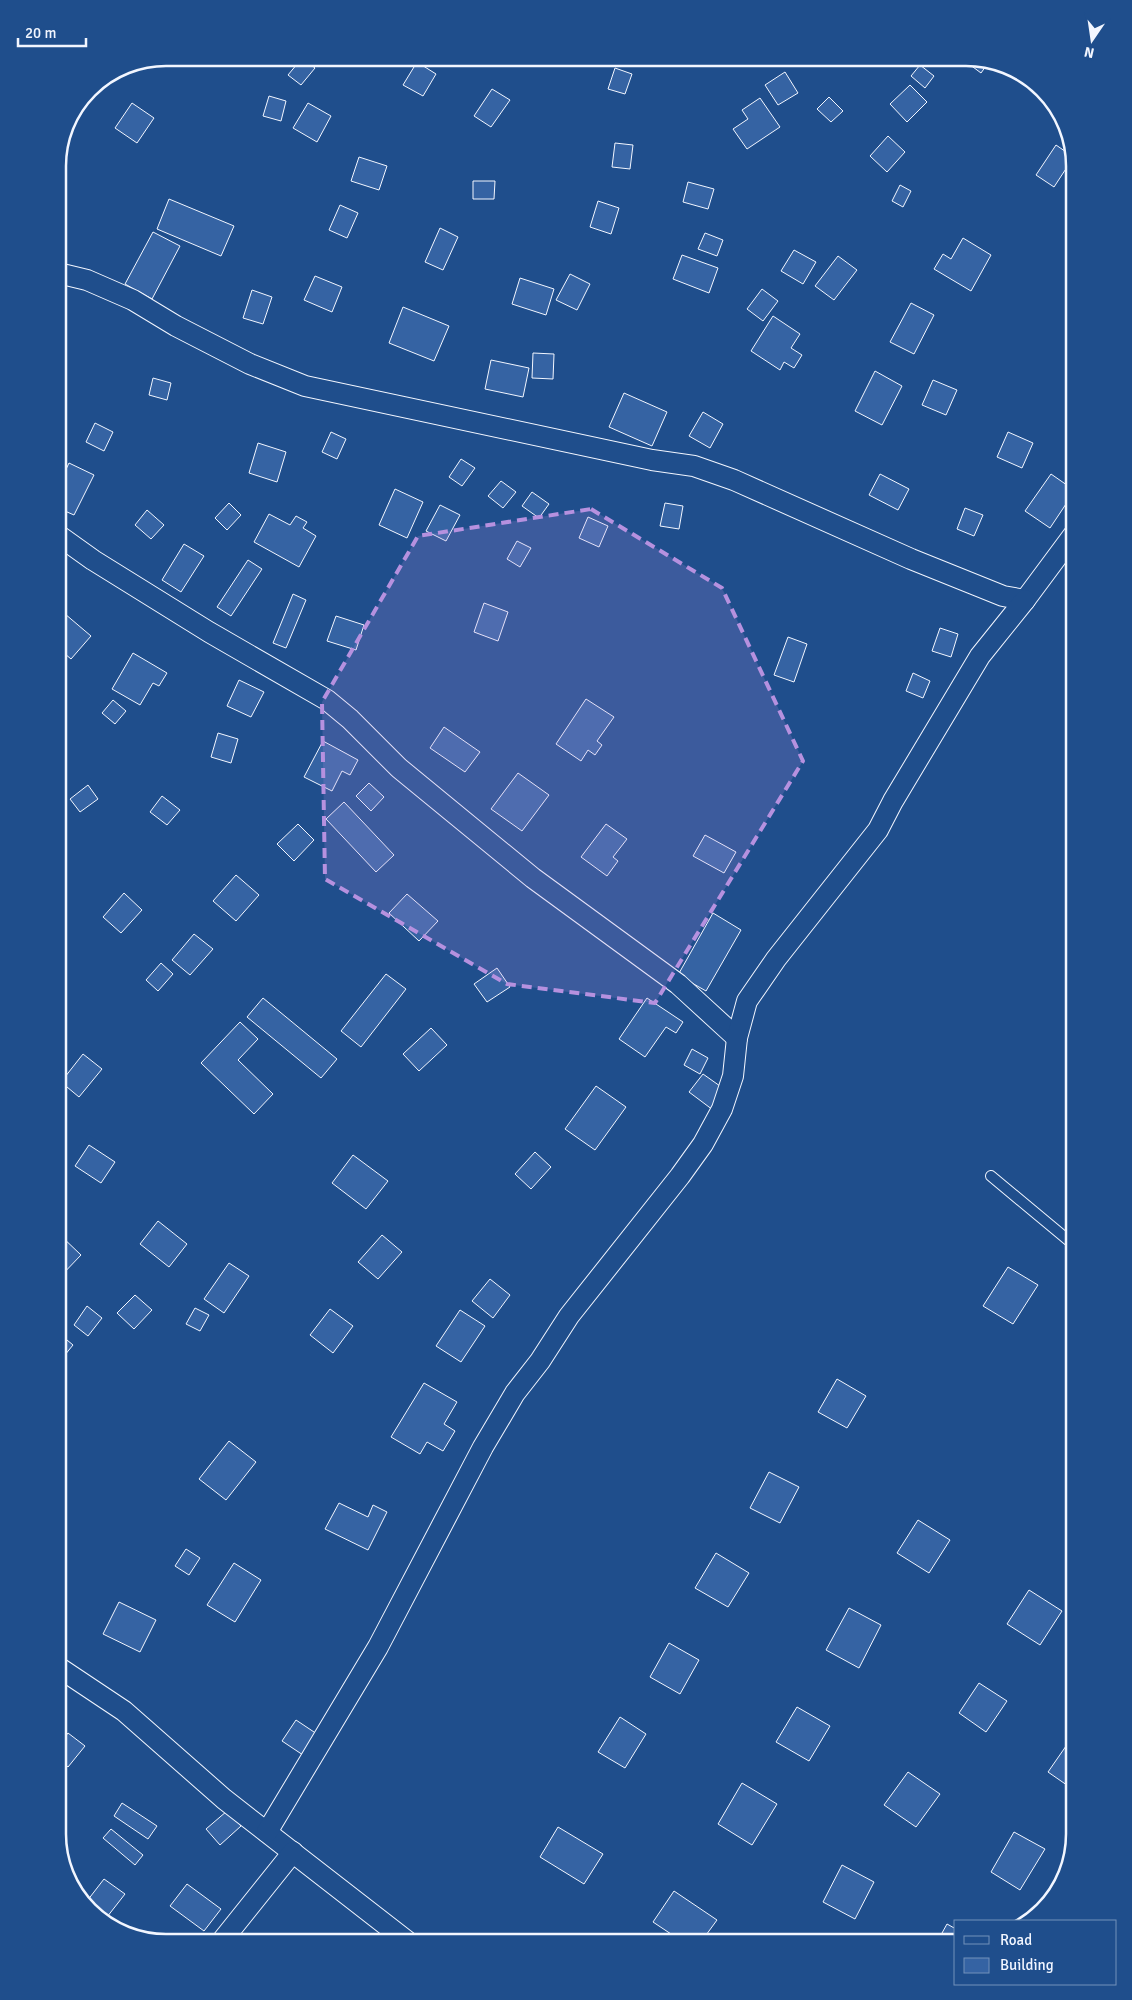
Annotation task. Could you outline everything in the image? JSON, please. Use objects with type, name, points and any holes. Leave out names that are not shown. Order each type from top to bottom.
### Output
[{"type":"street","points":[[66,275],[87,280],[133,300],[176,326],[250,364],[305,386],[642,458],[694,466],[734,480],[911,559],[1003,596],[1025,600]]},
{"type":"street","points":[[66,541],[93,560],[209,632],[327,700],[350,719],[398,768],[533,878],[678,984],[737,1038]]},
{"type":"street","points":[[267,1832],[378,1647],[483,1446],[515,1393],[540,1362],[569,1316],[680,1176],[702,1144],[722,1109],[733,1076],[737,1038],[748,1001],[776,959],[878,830],[893,801],[980,656],[1066,545]]},
{"type":"street","points":[[66,1672],[124,1711],[224,1799],[398,1934]]},
{"type":"street","points":[[227,1934],[293,1852]]},
{"type":"lane","points":[[991,1176],[1066,1238]]},
{"type":"highlighted area","points":[[591,509],[722,588],[803,761],[655,1003],[507,984],[325,879],[322,702],[418,536]]},
{"type":"building","points":[[295,66],[312,66],[315,68],[301,85],[288,75]]},
{"type":"building","points":[[415,66],[423,66],[436,74],[423,96],[403,85]]},
{"type":"building","points":[[921,66],[934,76],[925,88],[911,76]]},
{"type":"building","points":[[972,66],[985,68],[981,73]]},
{"type":"building","points":[[615,68],[632,74],[625,94],[608,89]]},
{"type":"building","points":[[785,72],[798,93],[778,105],[765,85]]},
{"type":"building","points":[[910,85],[927,102],[907,122],[890,104]]},
{"type":"building","points":[[492,89],[510,100],[491,127],[474,116]]},
{"type":"building","points":[[269,96],[286,101],[281,121],[263,116]]},
{"type":"building","points":[[829,97],[843,111],[831,122],[817,109]]},
{"type":"building","points":[[760,98],[780,127],[747,149],[733,129],[748,119],[742,110]]},
{"type":"building","points":[[132,103],[154,118],[137,143],[115,128]]},
{"type":"building","points":[[308,103],[331,116],[317,142],[293,128]]},
{"type":"building","points":[[888,136],[905,152],[887,172],[870,156]]},
{"type":"building","points":[[615,143],[633,145],[630,169],[612,167]]},
{"type":"building","points":[[1056,145],[1065,151],[1066,169],[1054,187],[1036,175]]},
{"type":"building","points":[[359,157],[387,166],[379,190],[351,181]]},
{"type":"building","points":[[473,181],[495,181],[494,199],[473,199]]},
{"type":"building","points":[[688,182],[714,189],[708,209],[683,202]]},
{"type":"building","points":[[900,185],[911,191],[903,207],[892,201]]},
{"type":"building","points":[[169,199],[234,226],[221,256],[157,229]]},
{"type":"building","points":[[598,201],[619,208],[611,234],[590,227]]},
{"type":"building","points":[[340,205],[358,213],[347,238],[329,230]]},
{"type":"building","points":[[440,228],[458,237],[443,270],[425,262]]},
{"type":"building","points":[[153,232],[180,246],[152,299],[125,284]]},
{"type":"building","points":[[705,233],[723,240],[717,256],[698,249]]},
{"type":"building","points":[[963,238],[991,255],[971,291],[934,269],[943,254],[951,259]]},
{"type":"building","points":[[794,250],[816,262],[803,284],[781,271]]},
{"type":"building","points":[[682,255],[718,268],[709,293],[673,279]]},
{"type":"building","points":[[838,256],[857,270],[834,300],[815,286]]},
{"type":"building","points":[[570,274],[590,284],[577,310],[556,300]]},
{"type":"building","points":[[315,276],[342,287],[332,312],[304,300]]},
{"type":"building","points":[[520,278],[554,289],[546,315],[512,304]]},
{"type":"building","points":[[762,289],[778,301],[763,321],[747,309]]},
{"type":"building","points":[[252,290],[272,297],[263,324],[243,318]]},
{"type":"building","points":[[911,303],[934,315],[914,354],[890,342]]},
{"type":"building","points":[[403,307],[449,326],[434,361],[389,343]]},
{"type":"building","points":[[773,316],[800,334],[791,348],[802,355],[794,368],[784,362],[780,370],[751,351]]},
{"type":"building","points":[[533,353],[554,354],[553,379],[532,378]]},
{"type":"building","points":[[491,360],[529,368],[523,397],[485,389]]},
{"type":"building","points":[[875,371],[902,386],[882,425],[855,411]]},
{"type":"building","points":[[153,378],[171,383],[167,400],[149,395]]},
{"type":"building","points":[[933,380],[957,390],[946,415],[922,405]]},
{"type":"building","points":[[624,393],[667,412],[652,446],[609,427]]},
{"type":"building","points":[[703,412],[723,424],[710,448],[689,436]]},
{"type":"building","points":[[95,423],[113,432],[104,451],[86,442]]},
{"type":"building","points":[[331,432],[346,439],[337,459],[322,452]]},
{"type":"building","points":[[1008,432],[1033,443],[1022,468],[997,457]]},
{"type":"building","points":[[258,443],[286,452],[277,482],[249,473]]},
{"type":"building","points":[[461,459],[475,468],[462,486],[449,477]]},
{"type":"building","points":[[69,463],[94,475],[74,515],[66,512],[66,469]]},
{"type":"building","points":[[880,474],[909,489],[898,510],[869,495]]},
{"type":"building","points":[[1051,474],[1066,484],[1066,504],[1050,528],[1025,511]]},
{"type":"building","points":[[501,481],[516,492],[503,508],[488,496]]},
{"type":"building","points":[[395,489],[423,502],[407,538],[379,525]]},
{"type":"building","points":[[532,492],[549,504],[539,518],[522,506]]},
{"type":"building","points":[[229,503],[241,515],[227,530],[215,518]]},
{"type":"building","points":[[665,503],[683,506],[679,529],[660,526]]},
{"type":"building","points":[[440,505],[460,515],[446,541],[426,531]]},
{"type":"building","points":[[965,508],[983,515],[974,536],[957,529]]},
{"type":"building","points":[[147,510],[164,525],[151,539],[135,525]]},
{"type":"building","points":[[269,514],[290,525],[296,516],[307,522],[303,528],[316,536],[299,567],[254,542]]},
{"type":"building","points":[[588,517],[608,526],[599,547],[579,538]]},
{"type":"building","points":[[517,541],[531,548],[520,567],[507,559]]},
{"type":"building","points":[[184,544],[204,556],[181,592],[162,580]]},
{"type":"building","points":[[248,560],[262,569],[231,616],[217,607]]},
{"type":"building","points":[[293,594],[306,600],[286,648],[273,643]]},
{"type":"building","points":[[484,603],[508,612],[498,641],[474,632]]},
{"type":"building","points":[[66,615],[91,636],[71,659],[66,655]]},
{"type":"building","points":[[336,616],[364,625],[356,650],[327,641]]},
{"type":"building","points":[[940,628],[958,634],[951,657],[932,651]]},
{"type":"building","points":[[788,637],[807,644],[794,682],[774,675]]},
{"type":"building","points":[[133,653],[167,673],[159,686],[153,683],[140,705],[112,689]]},
{"type":"building","points":[[913,673],[930,681],[923,698],[906,691]]},
{"type":"building","points":[[239,680],[264,692],[251,717],[227,706]]},
{"type":"building","points":[[586,699],[614,717],[597,741],[602,745],[595,755],[588,750],[581,761],[556,744]]},
{"type":"building","points":[[113,700],[126,711],[115,724],[102,713]]},
{"type":"building","points":[[444,727],[480,752],[465,772],[430,748]]},
{"type":"building","points":[[218,733],[238,739],[231,763],[211,757]]},
{"type":"building","points":[[323,741],[358,760],[350,775],[342,771],[332,791],[304,777]]},
{"type":"building","points":[[518,773],[549,795],[522,831],[491,809]]},
{"type":"building","points":[[369,783],[384,797],[371,811],[356,796]]},
{"type":"building","points":[[88,785],[98,799],[80,812],[70,799]]},
{"type":"building","points":[[162,796],[180,810],[167,825],[150,812]]},
{"type":"building","points":[[344,802],[394,855],[376,872],[326,819]]},
{"type":"building","points":[[298,824],[314,840],[294,861],[277,844]]},
{"type":"building","points":[[606,824],[627,839],[613,857],[618,861],[607,876],[581,857]]},
{"type":"building","points":[[705,835],[736,852],[724,873],[693,856]]},
{"type":"building","points":[[236,875],[259,895],[236,921],[213,901]]},
{"type":"building","points":[[124,893],[142,910],[121,933],[103,917]]},
{"type":"building","points":[[407,894],[438,921],[419,941],[389,913]]},
{"type":"building","points":[[713,913],[741,930],[706,991],[678,975]]},
{"type":"building","points":[[194,934],[213,949],[190,975],[172,960]]},
{"type":"building","points":[[161,963],[173,974],[158,991],[146,980]]},
{"type":"building","points":[[497,968],[510,987],[487,1002],[474,984]]},
{"type":"building","points":[[386,974],[406,989],[361,1047],[341,1031]]},
{"type":"building","points":[[263,998],[337,1059],[321,1078],[247,1017]]},
{"type":"building","points":[[647,998],[683,1022],[676,1033],[666,1027],[645,1057],[619,1039]]},
{"type":"building","points":[[240,1022],[258,1039],[238,1060],[273,1094],[254,1114],[201,1063]]},
{"type":"building","points":[[431,1028],[447,1045],[419,1071],[403,1054]]},
{"type":"building","points":[[692,1049],[708,1058],[700,1074],[684,1065]]},
{"type":"building","points":[[83,1054],[102,1069],[79,1097],[66,1086],[66,1076]]},
{"type":"building","points":[[703,1074],[727,1091],[713,1110],[689,1092]]},
{"type":"building","points":[[596,1086],[626,1107],[595,1150],[565,1129]]},
{"type":"building","points":[[89,1145],[115,1162],[101,1183],[75,1166]]},
{"type":"building","points":[[535,1152],[551,1167],[531,1189],[515,1174]]},
{"type":"building","points":[[353,1155],[388,1181],[366,1209],[332,1183]]},
{"type":"building","points":[[158,1221],[187,1244],[169,1267],[140,1244]]},
{"type":"building","points":[[382,1235],[402,1252],[378,1279],[358,1262]]},
{"type":"building","points":[[66,1241],[81,1255],[66,1271]]},
{"type":"building","points":[[229,1263],[249,1276],[224,1313],[204,1299]]},
{"type":"building","points":[[1008,1267],[1038,1285],[1013,1324],[983,1306]]},
{"type":"building","points":[[490,1279],[510,1295],[493,1318],[472,1301]]},
{"type":"building","points":[[135,1295],[152,1310],[134,1329],[117,1313]]},
{"type":"building","points":[[87,1306],[102,1318],[88,1336],[74,1325]]},
{"type":"building","points":[[195,1308],[209,1315],[200,1331],[186,1324]]},
{"type":"building","points":[[330,1309],[353,1326],[333,1353],[310,1335]]},
{"type":"building","points":[[460,1310],[485,1326],[461,1362],[436,1346]]},
{"type":"building","points":[[66,1339],[73,1345],[66,1354]]},
{"type":"building","points":[[837,1379],[866,1396],[847,1428],[818,1412]]},
{"type":"building","points":[[424,1383],[457,1402],[444,1424],[455,1431],[443,1451],[427,1442],[420,1454],[391,1437]]},
{"type":"building","points":[[229,1441],[256,1462],[226,1500],[199,1479]]},
{"type":"building","points":[[769,1472],[799,1487],[780,1523],[750,1508]]},
{"type":"building","points":[[339,1503],[368,1517],[373,1505],[387,1512],[368,1550],[325,1529]]},
{"type":"building","points":[[918,1520],[950,1540],[929,1573],[897,1553]]},
{"type":"building","points":[[186,1549],[200,1558],[189,1575],[175,1566]]},
{"type":"building","points":[[716,1553],[749,1573],[728,1607],[695,1588]]},
{"type":"building","points":[[234,1563],[261,1580],[235,1622],[207,1605]]},
{"type":"building","points":[[1029,1590],[1062,1611],[1040,1645],[1007,1624]]},
{"type":"building","points":[[119,1602],[156,1620],[140,1652],[103,1634]]},
{"type":"building","points":[[849,1608],[881,1625],[859,1668],[826,1650]]},
{"type":"building","points":[[669,1643],[699,1660],[680,1694],[650,1677]]},
{"type":"building","points":[[979,1683],[1007,1701],[986,1732],[959,1713]]},
{"type":"building","points":[[797,1707],[830,1726],[809,1761],[776,1742]]},
{"type":"building","points":[[620,1717],[646,1734],[625,1768],[598,1752]]},
{"type":"building","points":[[296,1720],[317,1734],[303,1755],[282,1741]]},
{"type":"building","points":[[68,1733],[85,1746],[68,1767],[66,1765],[66,1736]]},
{"type":"building","points":[[1066,1746],[1066,1784],[1048,1772]]},
{"type":"building","points":[[908,1772],[940,1794],[916,1827],[884,1805]]},
{"type":"building","points":[[742,1783],[777,1804],[752,1845],[718,1824]]},
{"type":"building","points":[[122,1803],[157,1826],[148,1839],[114,1816]]},
{"type":"building","points":[[227,1811],[241,1826],[220,1845],[206,1829]]},
{"type":"building","points":[[558,1827],[603,1854],[584,1884],[540,1857]]},
{"type":"building","points":[[111,1829],[143,1855],[135,1865],[103,1838]]},
{"type":"building","points":[[1014,1832],[1045,1849],[1020,1890],[991,1872]]},
{"type":"building","points":[[842,1865],[874,1882],[855,1919],[823,1902]]},
{"type":"building","points":[[104,1879],[125,1894],[108,1915],[90,1898]]},
{"type":"building","points":[[187,1884],[221,1909],[204,1931],[170,1906]]},
{"type":"building","points":[[674,1891],[717,1920],[707,1934],[671,1934],[653,1922]]},
{"type":"building","points":[[947,1924],[954,1928],[954,1934],[941,1934]]}]
